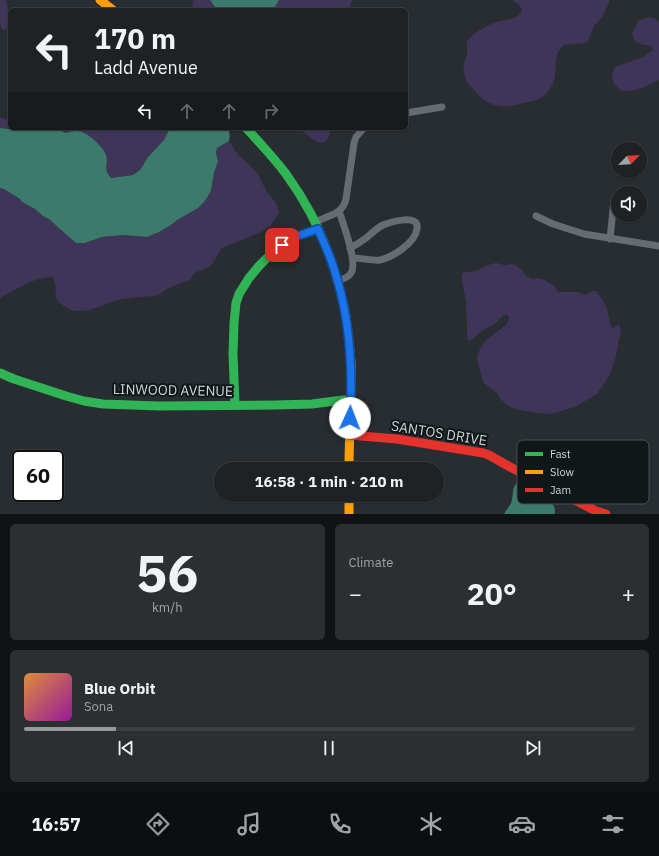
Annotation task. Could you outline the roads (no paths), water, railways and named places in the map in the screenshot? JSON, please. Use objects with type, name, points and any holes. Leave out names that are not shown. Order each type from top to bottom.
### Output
[{"type":"street","points":[[100,0],[111,8]]},
{"type":"street","points":[[408,113],[442,107]]},
{"type":"street","points":[[248,130],[263,145],[298,193],[328,252],[338,281],[349,338],[351,399],[349,462]]},
{"type":"street","points":[[355,130],[356,137]]},
{"type":"street","points":[[235,405],[233,354],[234,313],[240,294],[249,278],[270,255],[289,239],[316,226],[343,207],[346,199],[352,150],[356,137],[362,130]]},
{"type":"street","points":[[338,211],[354,264],[352,272],[347,278],[338,281]]},
{"type":"street","points":[[536,216],[584,234],[659,246]]},
{"type":"street","points":[[350,248],[386,224],[405,220],[413,221],[417,226],[416,233],[410,243],[401,250],[379,260],[353,258]]},
{"type":"street","points":[[610,239],[612,222]]},
{"type":"street","name":"LINWOOD AVENUE","points":[[0,373],[45,389],[94,403],[146,405],[293,405],[351,399]]},
{"type":"street","name":"SANTOS DRIVE","points":[[349,435],[397,439],[482,452],[517,471]]},
{"type":"street","points":[[348,514],[349,502]]},
{"type":"street","name":"SANTOS DRIVE","points":[[582,504],[606,514]]}]
